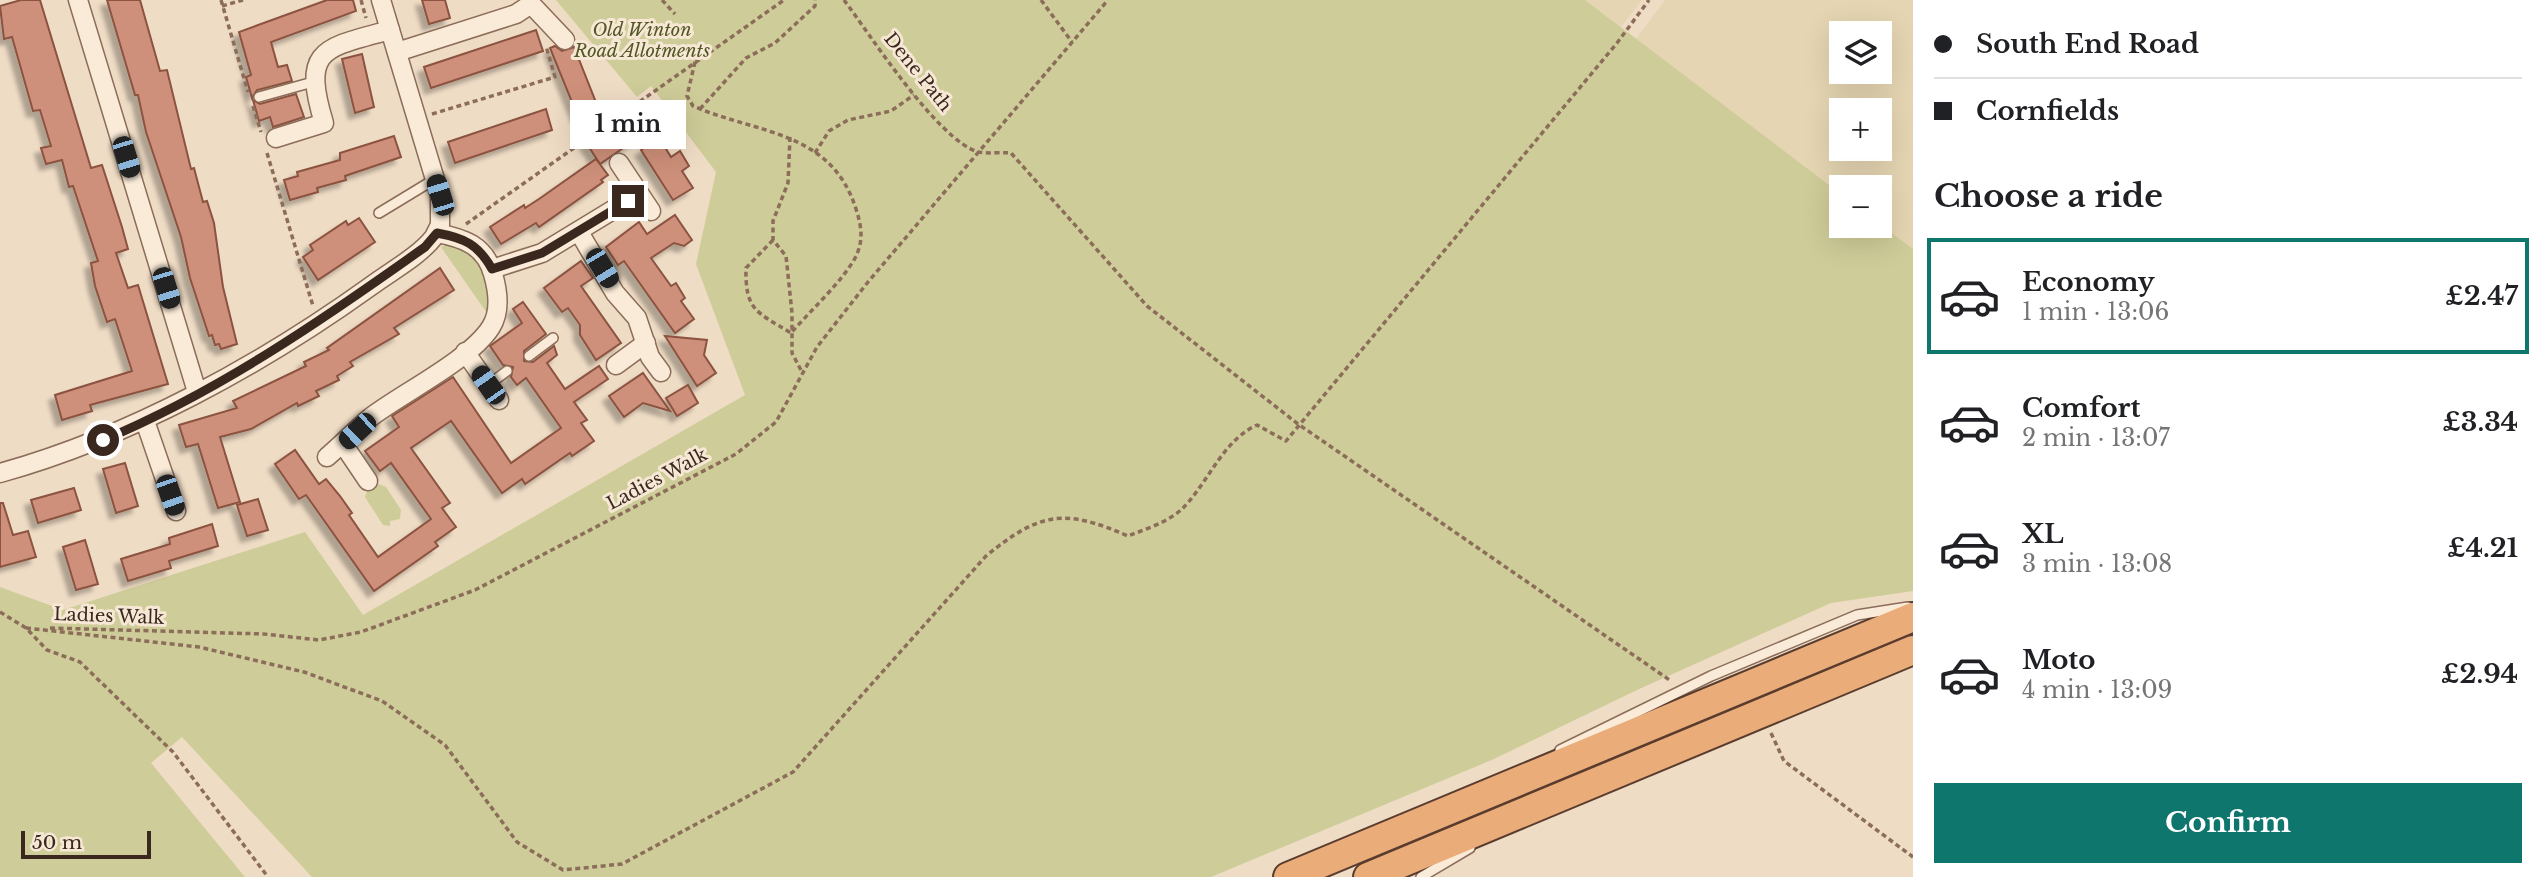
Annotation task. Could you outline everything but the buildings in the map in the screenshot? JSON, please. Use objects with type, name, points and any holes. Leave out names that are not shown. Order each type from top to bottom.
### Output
[{"type":"highway","points":[[1288,877],[1913,617]]},
{"type":"highway","points":[[1368,877],[1913,650]]},
{"type":"street","points":[[78,0],[197,393]]},
{"type":"street","points":[[381,0],[435,179],[442,207],[443,234]]},
{"type":"street","points":[[397,52],[516,14],[529,2],[565,40]]},
{"type":"street","points":[[268,142],[324,123],[313,82],[319,62],[333,47],[390,30]]},
{"type":"street","points":[[619,163],[651,211]]},
{"type":"street","points":[[492,269],[542,253],[639,194]]},
{"type":"street","points":[[579,232],[615,293],[637,318],[650,358],[661,372]]},
{"type":"street","points":[[327,457],[371,418],[465,352],[483,337],[495,320],[498,303],[492,269],[477,247],[443,234]]},
{"type":"street","points":[[0,474],[80,449],[145,421],[197,393],[318,322],[443,234]]},
{"type":"street","points":[[616,365],[646,343]]},
{"type":"street","points":[[465,352],[499,400]]},
{"type":"street","points":[[145,421],[176,511]]},
{"type":"street","points":[[343,444],[368,481]]},
{"type":"lane","points":[[259,97],[313,82]]},
{"type":"lane","points":[[379,213],[435,179]]},
{"type":"lane","points":[[529,356],[553,338]]},
{"type":"lane","points":[[488,385],[508,371]]},
{"type":"lane","points":[[1553,754],[1681,690],[1857,615],[1913,606]]},
{"type":"lane","points":[[1470,801],[1541,760]]},
{"type":"lane","points":[[1421,877],[1556,798]]},
{"type":"path","points":[[220,0],[268,142],[318,322]]},
{"type":"path","points":[[222,6],[243,0]]},
{"type":"path","points":[[662,0],[675,14]]},
{"type":"path","points":[[443,234],[784,0]]},
{"type":"path","points":[[700,109],[746,58],[775,43],[801,22],[815,6],[815,0]]},
{"type":"path","name":"Dene Path","points":[[844,0],[915,95],[958,140],[979,152]]},
{"type":"path","points":[[1041,0],[1072,41]]},
{"type":"path","name":"Ladies Walk","points":[[26,628],[264,634],[319,639],[360,632],[475,590],[736,454],[776,422],[817,347],[868,282],[1108,0]]},
{"type":"path","points":[[26,628],[199,647],[303,672],[382,701],[445,745],[517,842],[563,870],[622,864],[793,772],[986,556],[1015,532],[1041,520],[1066,519],[1092,520],[1128,536],[1154,526],[1181,509],[1240,433],[1257,425],[1286,441],[1617,43],[1649,0]]},
{"type":"path","points":[[417,119],[555,76],[546,45],[565,40]]},
{"type":"path","points":[[695,62],[687,96],[693,106],[790,137],[832,165],[849,187],[863,232],[853,260],[791,333]]},
{"type":"path","points":[[815,153],[829,131],[848,121],[891,111],[915,95]]},
{"type":"path","points":[[790,137],[788,183],[773,221],[773,240],[786,256],[792,313],[792,353],[803,374]]},
{"type":"path","points":[[979,152],[1011,153],[1147,306],[1298,424],[1681,690]]},
{"type":"path","points":[[773,240],[746,268],[746,293],[752,309],[791,333]]},
{"type":"path","points":[[0,612],[26,628],[47,650],[80,662],[173,752],[268,877]]},
{"type":"path","points":[[1759,737],[1771,732],[1784,761],[1913,857]]},
{"type":"shaded area","points":[[1585,0],[1642,0],[1621,27]]},
{"type":"shaded area","points":[[1665,0],[1913,0],[1913,249],[1892,233],[1892,175],[1829,175],[1829,185],[1636,39]]},
{"type":"green space","name":"Old Winton Road Allotments","points":[[556,0],[1585,0],[1829,185],[1829,238],[1892,238],[1892,233],[1913,249],[1913,591],[1831,603],[1637,690],[1494,759],[1211,877],[312,877],[182,737],[151,763],[245,877],[0,877],[0,587],[63,610],[305,532],[363,615],[745,395],[696,264],[716,172],[651,86],[637,97]]},
{"type":"green space","points":[[450,244],[470,253],[483,271],[489,294],[489,316],[441,247]]},
{"type":"green space","points":[[376,483],[386,487],[401,510],[400,519],[390,521],[390,526],[383,525],[365,497],[368,489]]},
{"type":"route","points":[[103,440],[197,393],[313,326],[425,247],[437,233],[469,241],[477,247],[492,269],[542,253],[628,201]]}]
